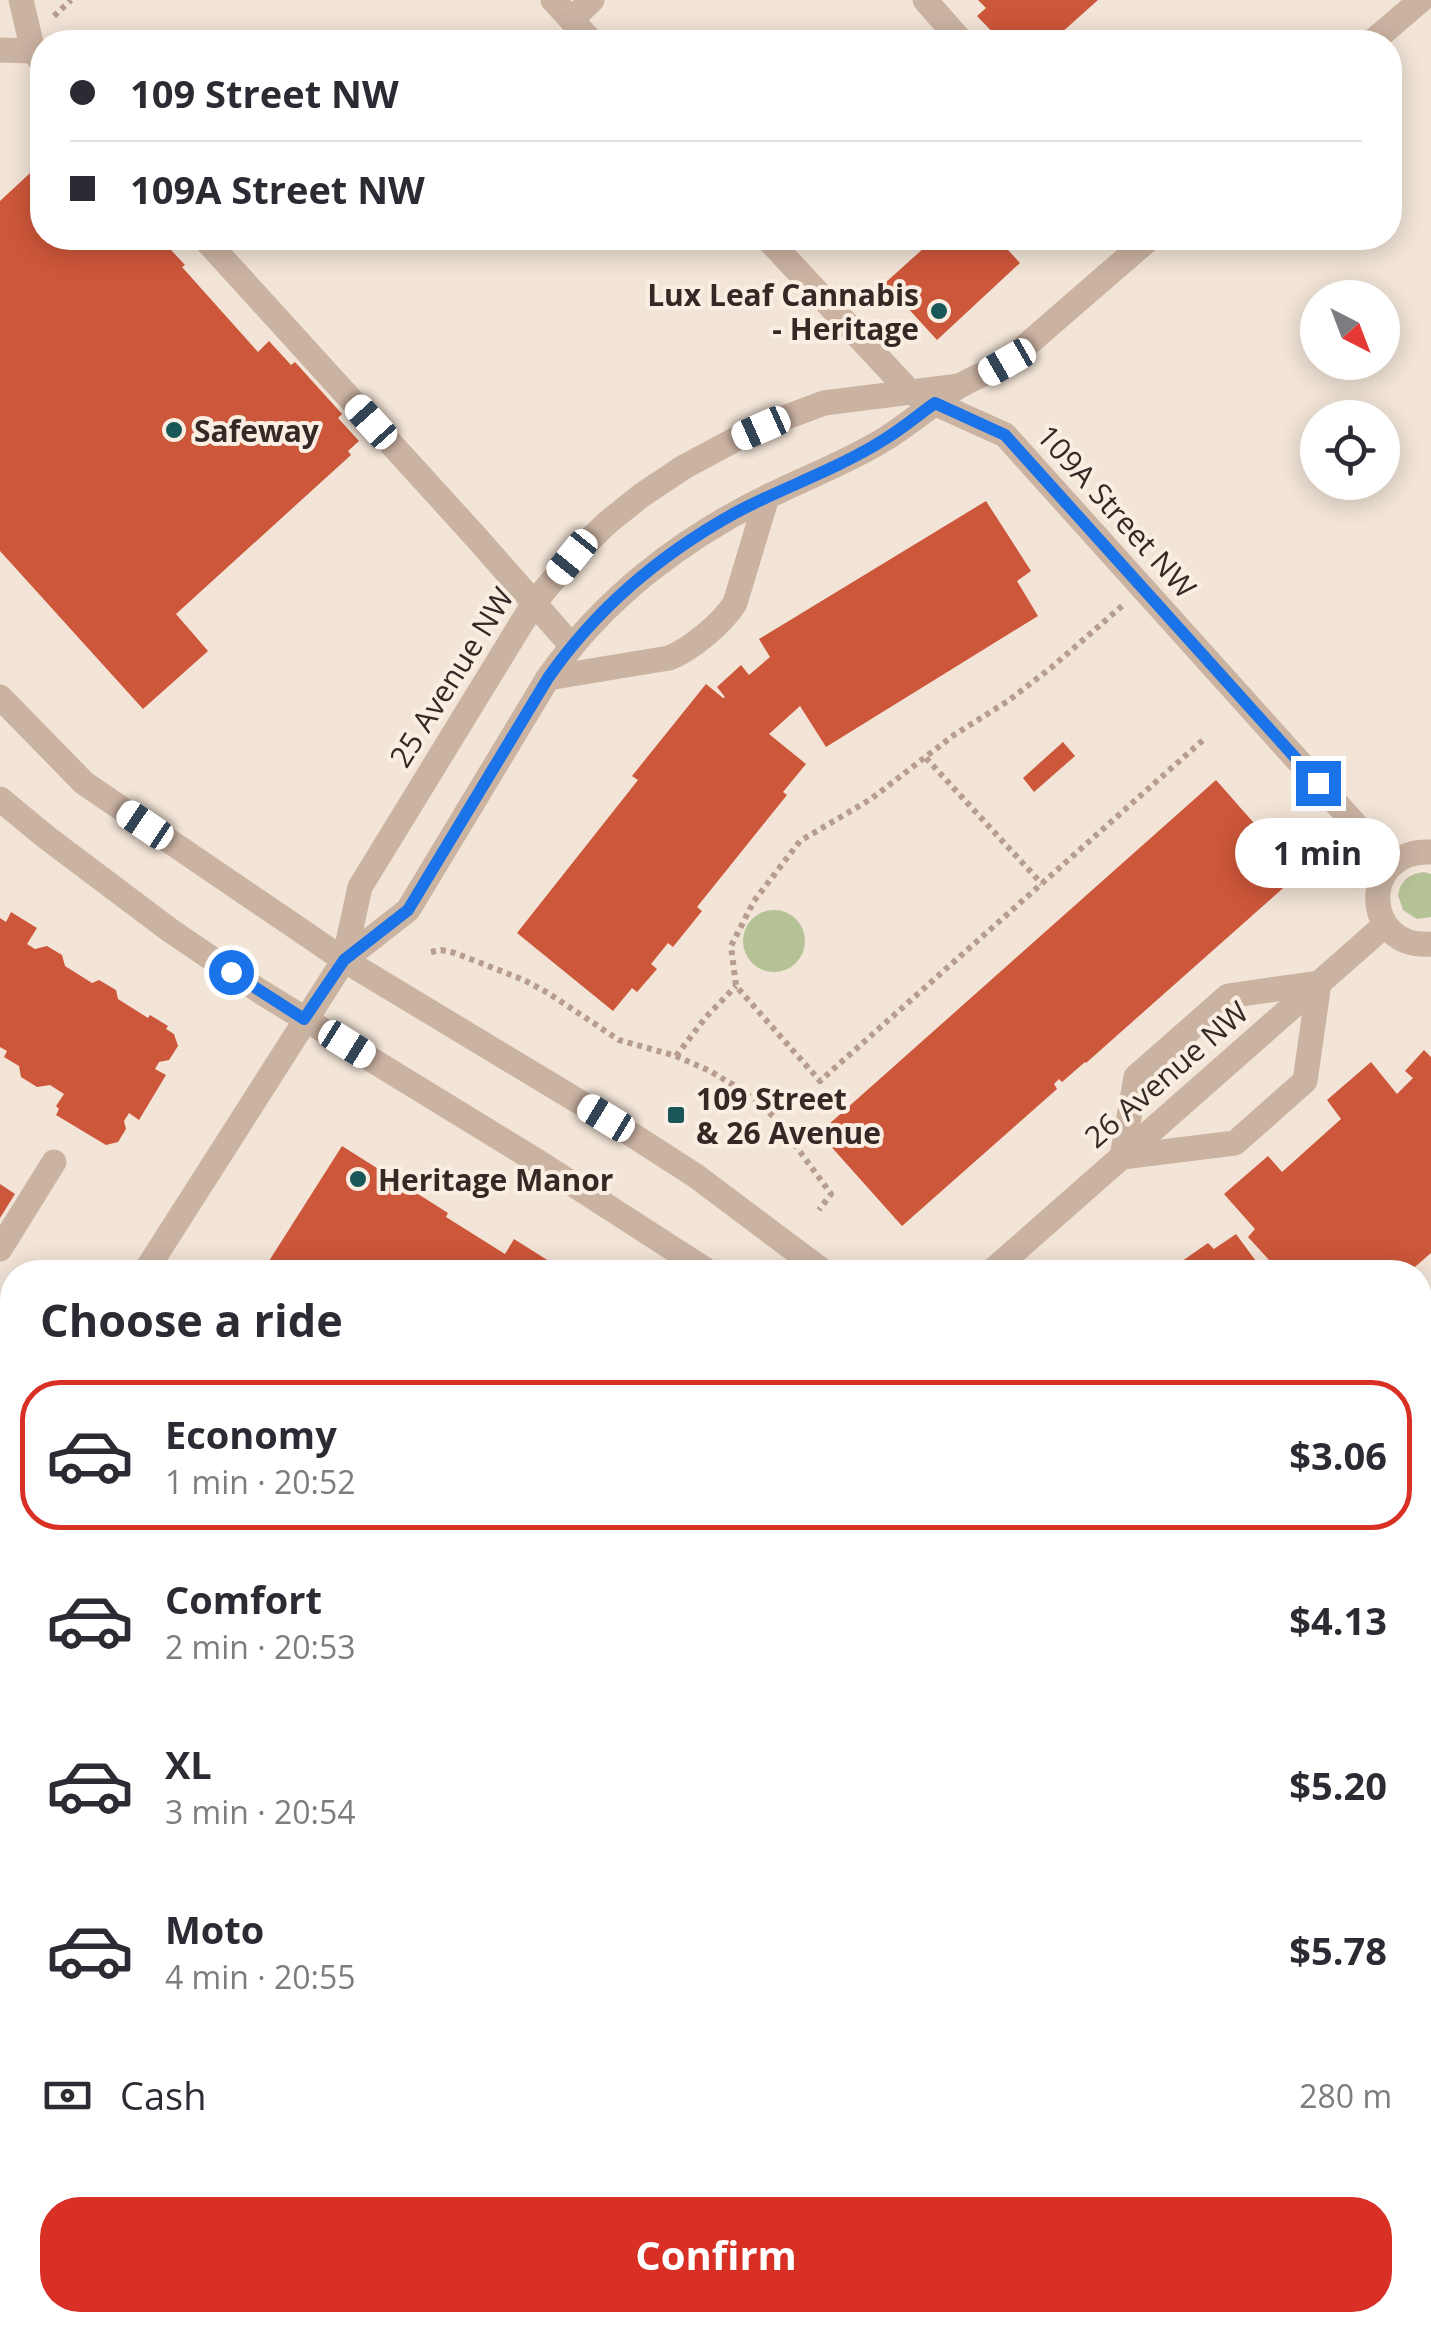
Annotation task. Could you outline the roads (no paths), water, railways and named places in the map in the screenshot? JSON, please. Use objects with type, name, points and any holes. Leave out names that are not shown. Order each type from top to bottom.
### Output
[{"type":"street","points":[[21,0],[30,30]]},
{"type":"street","points":[[554,0],[581,30]]},
{"type":"street","points":[[571,20],[592,0]]},
{"type":"street","points":[[925,0],[951,30]]},
{"type":"street","points":[[1386,30],[1420,0]]},
{"type":"street","points":[[0,50],[30,55]]},
{"type":"street","points":[[215,250],[571,645]]},
{"type":"street","name":"109A Street NW","points":[[779,250],[910,392],[1005,435],[1391,864]]},
{"type":"street","name":"25 Avenue NW","points":[[152,1260],[344,960],[408,910],[548,678],[571,645],[610,604],[700,534],[886,439],[959,386],[1007,362],[1136,250]]},
{"type":"street","name":"25 Avenue NW","points":[[344,960],[360,887],[534,604],[572,557],[608,523],[684,467],[738,438],[824,403],[959,386]]},
{"type":"street","points":[[548,678],[682,654],[735,603],[766,497]]},
{"type":"street","points":[[0,697],[84,784],[344,960],[696,1176],[808,1260]]},
{"type":"street","points":[[0,799],[171,930],[304,1019],[690,1260]]},
{"type":"street","points":[[1431,852],[1403,856],[1391,864],[1378,887],[1385,925],[1407,942],[1431,944]]},
{"type":"street","name":"26 Avenue NW","points":[[1005,1260],[1385,925]]},
{"type":"street","points":[[1318,983],[1305,1081],[1235,1143],[1122,1157],[1136,1077],[1228,996],[1318,983]]},
{"type":"street","points":[[0,1249],[54,1162]]},
{"type":"place","name":"Lux Leaf Cannabis - Heritage","points":[[939,311]]},
{"type":"place","name":"Safeway","points":[[174,430]]},
{"type":"place","name":"109 Street & 26 Avenue","points":[[676,1115]]},
{"type":"place","name":"Heritage Manor","points":[[358,1179]]}]
